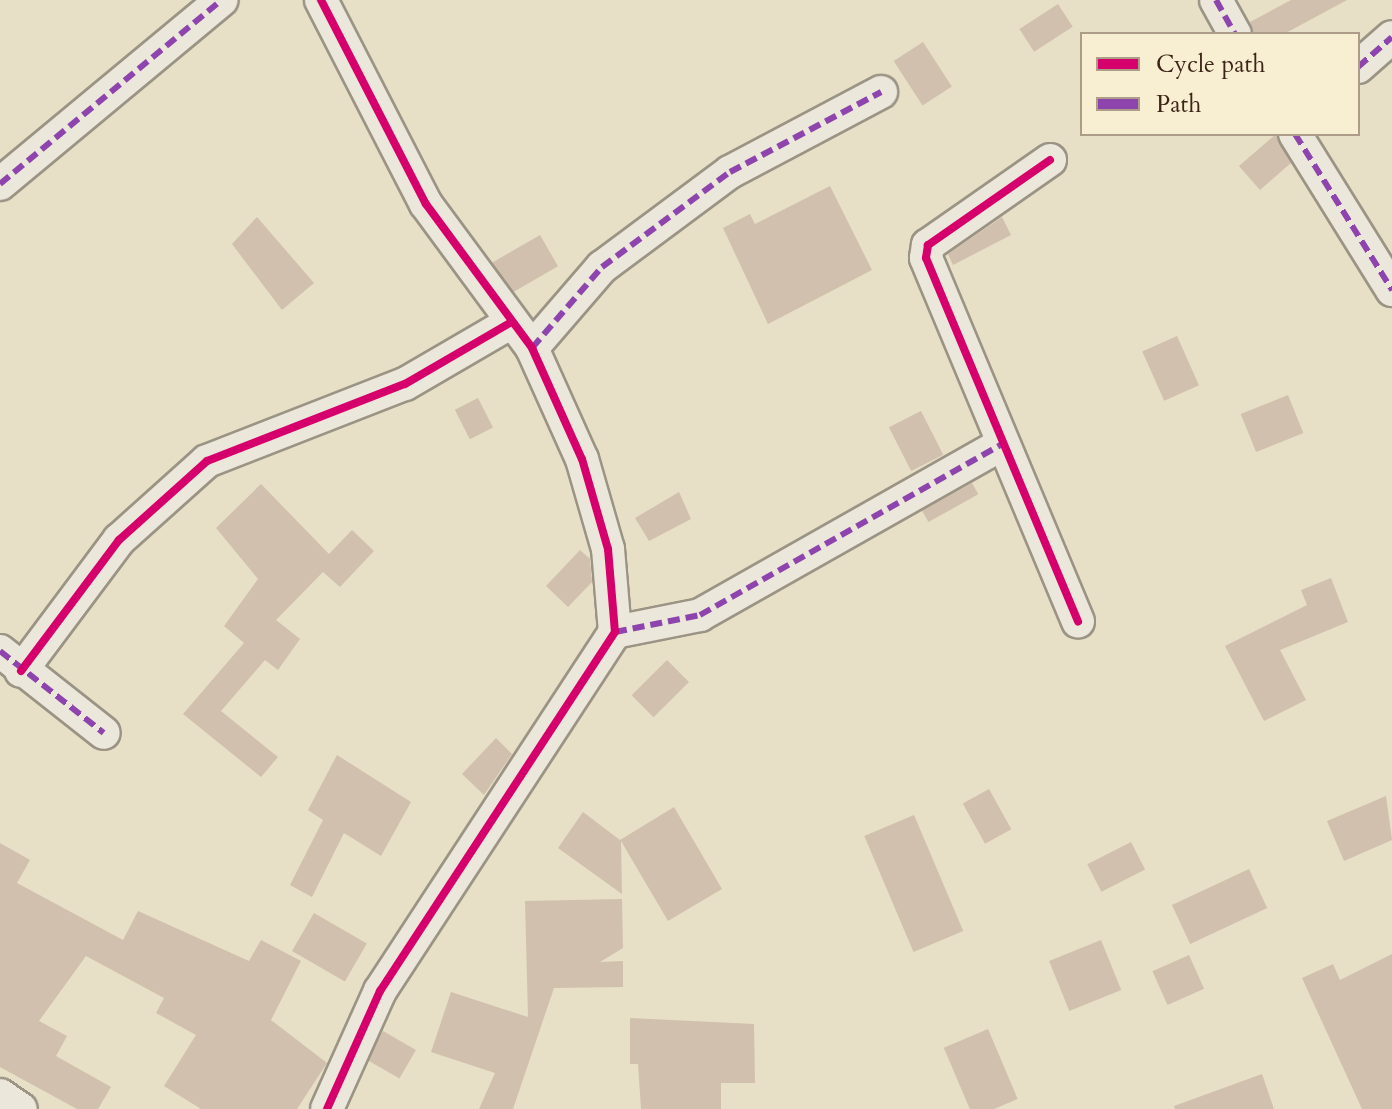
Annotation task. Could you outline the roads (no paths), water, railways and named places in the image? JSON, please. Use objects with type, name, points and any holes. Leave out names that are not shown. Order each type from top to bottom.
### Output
[{"type":"street","points":[[0,184],[222,0]]},
{"type":"street","points":[[321,0],[426,204],[510,323],[532,348],[582,459],[608,549],[615,632],[380,991],[327,1109]]},
{"type":"street","points":[[1216,0],[1234,32]]},
{"type":"street","points":[[1360,65],[1392,37]]},
{"type":"street","points":[[532,348],[602,267],[717,181],[881,92]]},
{"type":"street","points":[[1296,136],[1392,290]]},
{"type":"street","points":[[1050,160],[928,245],[926,258],[1078,621]]},
{"type":"street","points":[[104,733],[11,661],[119,540],[207,461],[405,384],[510,323]]},
{"type":"street","points":[[615,632],[700,615],[1002,444]]},
{"type":"street","points":[[0,1095],[21,1109]]}]
